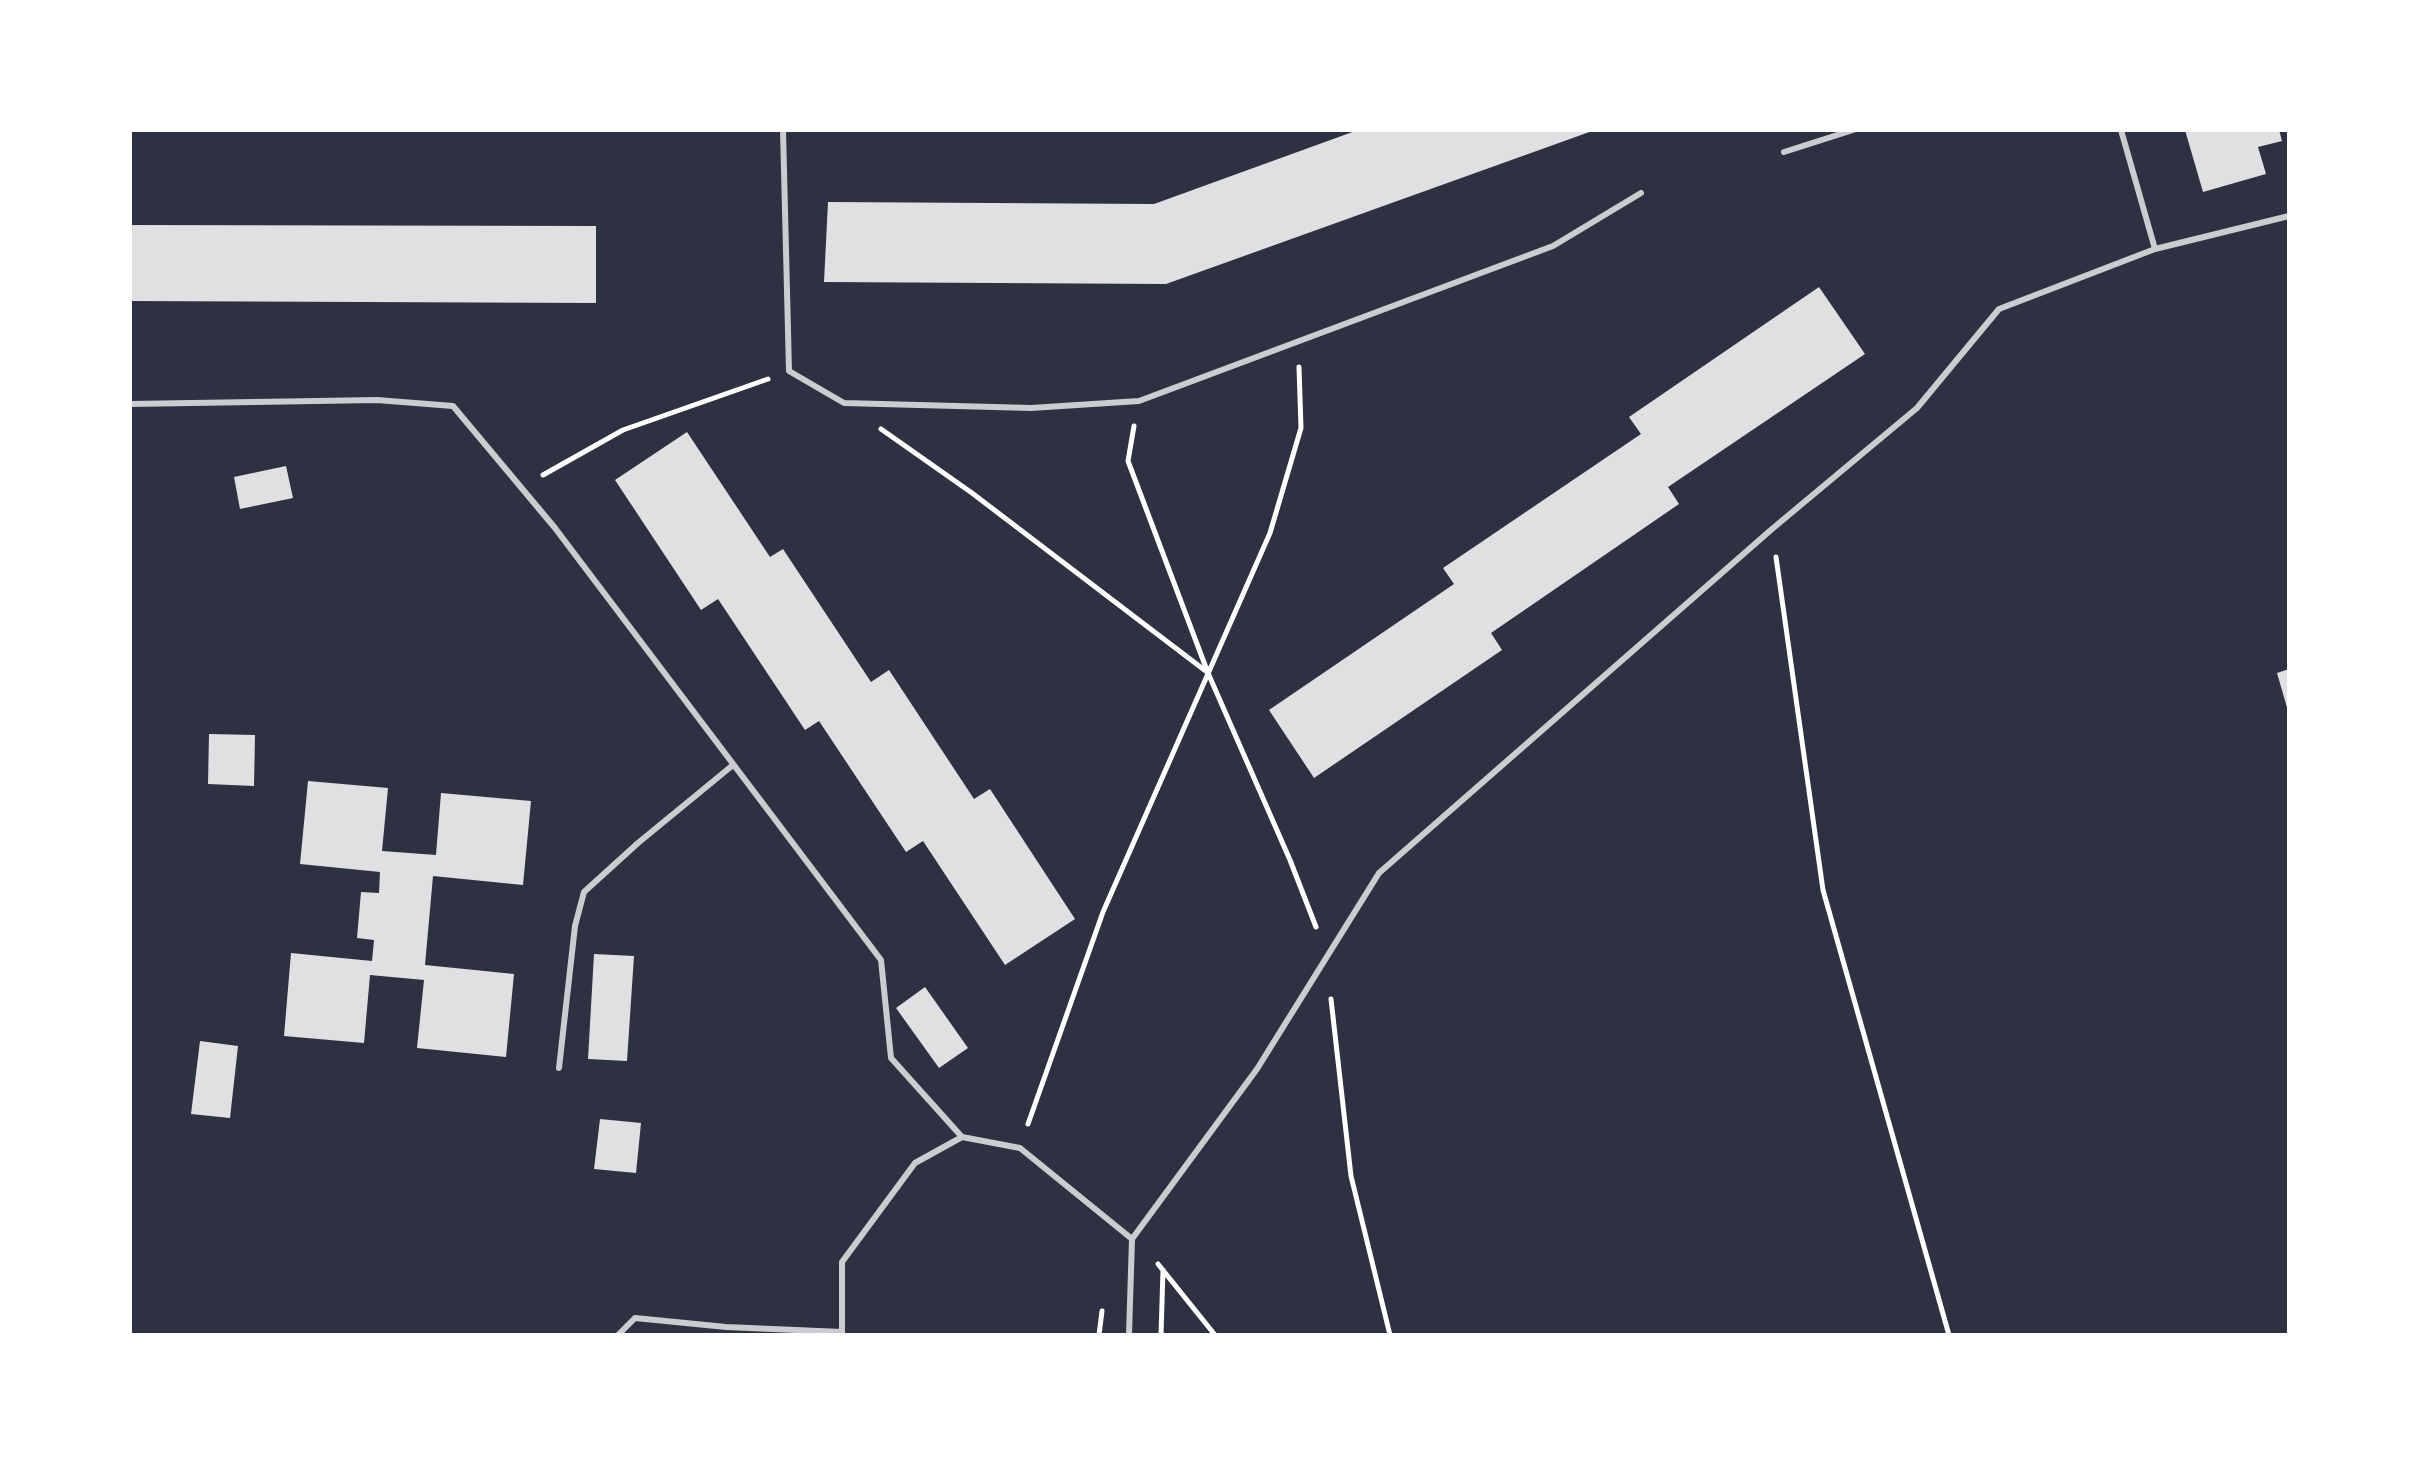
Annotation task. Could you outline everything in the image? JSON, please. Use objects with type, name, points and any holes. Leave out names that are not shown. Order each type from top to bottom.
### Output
[{"type":"lane","points":[[783,130],[789,371],[844,403],[1031,408],[1139,401],[1553,246],[1641,193]]},
{"type":"lane","points":[[1784,152],[1853,130]]},
{"type":"lane","points":[[2121,130],[2155,249]]},
{"type":"lane","points":[[1129,1335],[1132,1239],[1257,1069],[1379,873],[1772,529],[1917,408],[1999,309],[2155,249],[2289,216]]},
{"type":"lane","points":[[130,404],[377,400],[453,406],[555,528],[881,960],[891,1058],[962,1137],[1020,1148],[1132,1239]]},
{"type":"lane","points":[[559,1068],[575,926],[584,892],[733,765]]},
{"type":"lane","points":[[618,1335],[635,1318],[726,1327],[842,1332],[842,1262],[915,1163],[962,1137]]},
{"type":"path","points":[[1020,1148],[1103,912],[1270,533],[1301,428],[1298,341]]},
{"type":"path","points":[[521,487],[623,430],[789,371]]},
{"type":"path","points":[[1139,401],[1128,461],[1208,673],[1290,860],[1327,959],[1351,1176],[1390,1335]]},
{"type":"path","points":[[844,403],[972,493],[1208,673]]},
{"type":"path","points":[[1772,529],[1823,890],[1949,1335]]},
{"type":"path","points":[[1132,1239],[1163,1269],[1215,1335]]},
{"type":"path","points":[[1161,1335],[1163,1269]]},
{"type":"building","points":[[1358,130],[1595,130],[1166,284],[824,282],[828,202],[1154,204]]},
{"type":"building","points":[[2185,130],[2279,130],[2282,141],[2258,147],[2266,174],[2203,192]]},
{"type":"building","points":[[130,225],[596,226],[596,303],[130,301]]},
{"type":"building","points":[[1819,287],[1865,354],[1668,487],[1679,504],[1491,633],[1502,650],[1314,778],[1269,710],[1454,584],[1443,568],[1641,434],[1629,417]]},
{"type":"building","points":[[687,432],[770,557],[783,549],[871,682],[889,670],[974,799],[990,789],[1075,919],[1005,965],[923,841],[906,852],[819,721],[805,730],[718,599],[701,610],[615,480]]},
{"type":"building","points":[[286,466],[293,498],[240,509],[234,477]]},
{"type":"building","points":[[2289,669],[2289,710],[2288,711],[2277,673]]},
{"type":"building","points":[[209,734],[255,735],[254,786],[208,784]]},
{"type":"building","points":[[308,781],[388,788],[382,851],[436,855],[441,793],[531,801],[523,885],[433,876],[425,965],[514,974],[506,1057],[417,1048],[424,980],[370,975],[364,1043],[284,1036],[291,953],[372,961],[374,940],[357,938],[361,892],[379,893],[380,872],[300,864]]},
{"type":"building","points":[[594,954],[634,956],[627,1061],[588,1059]]},
{"type":"building","points":[[925,987],[968,1048],[939,1068],[896,1008]]},
{"type":"building","points":[[200,1041],[238,1046],[230,1118],[191,1114]]},
{"type":"building","points":[[600,1119],[641,1123],[636,1173],[594,1169]]}]
